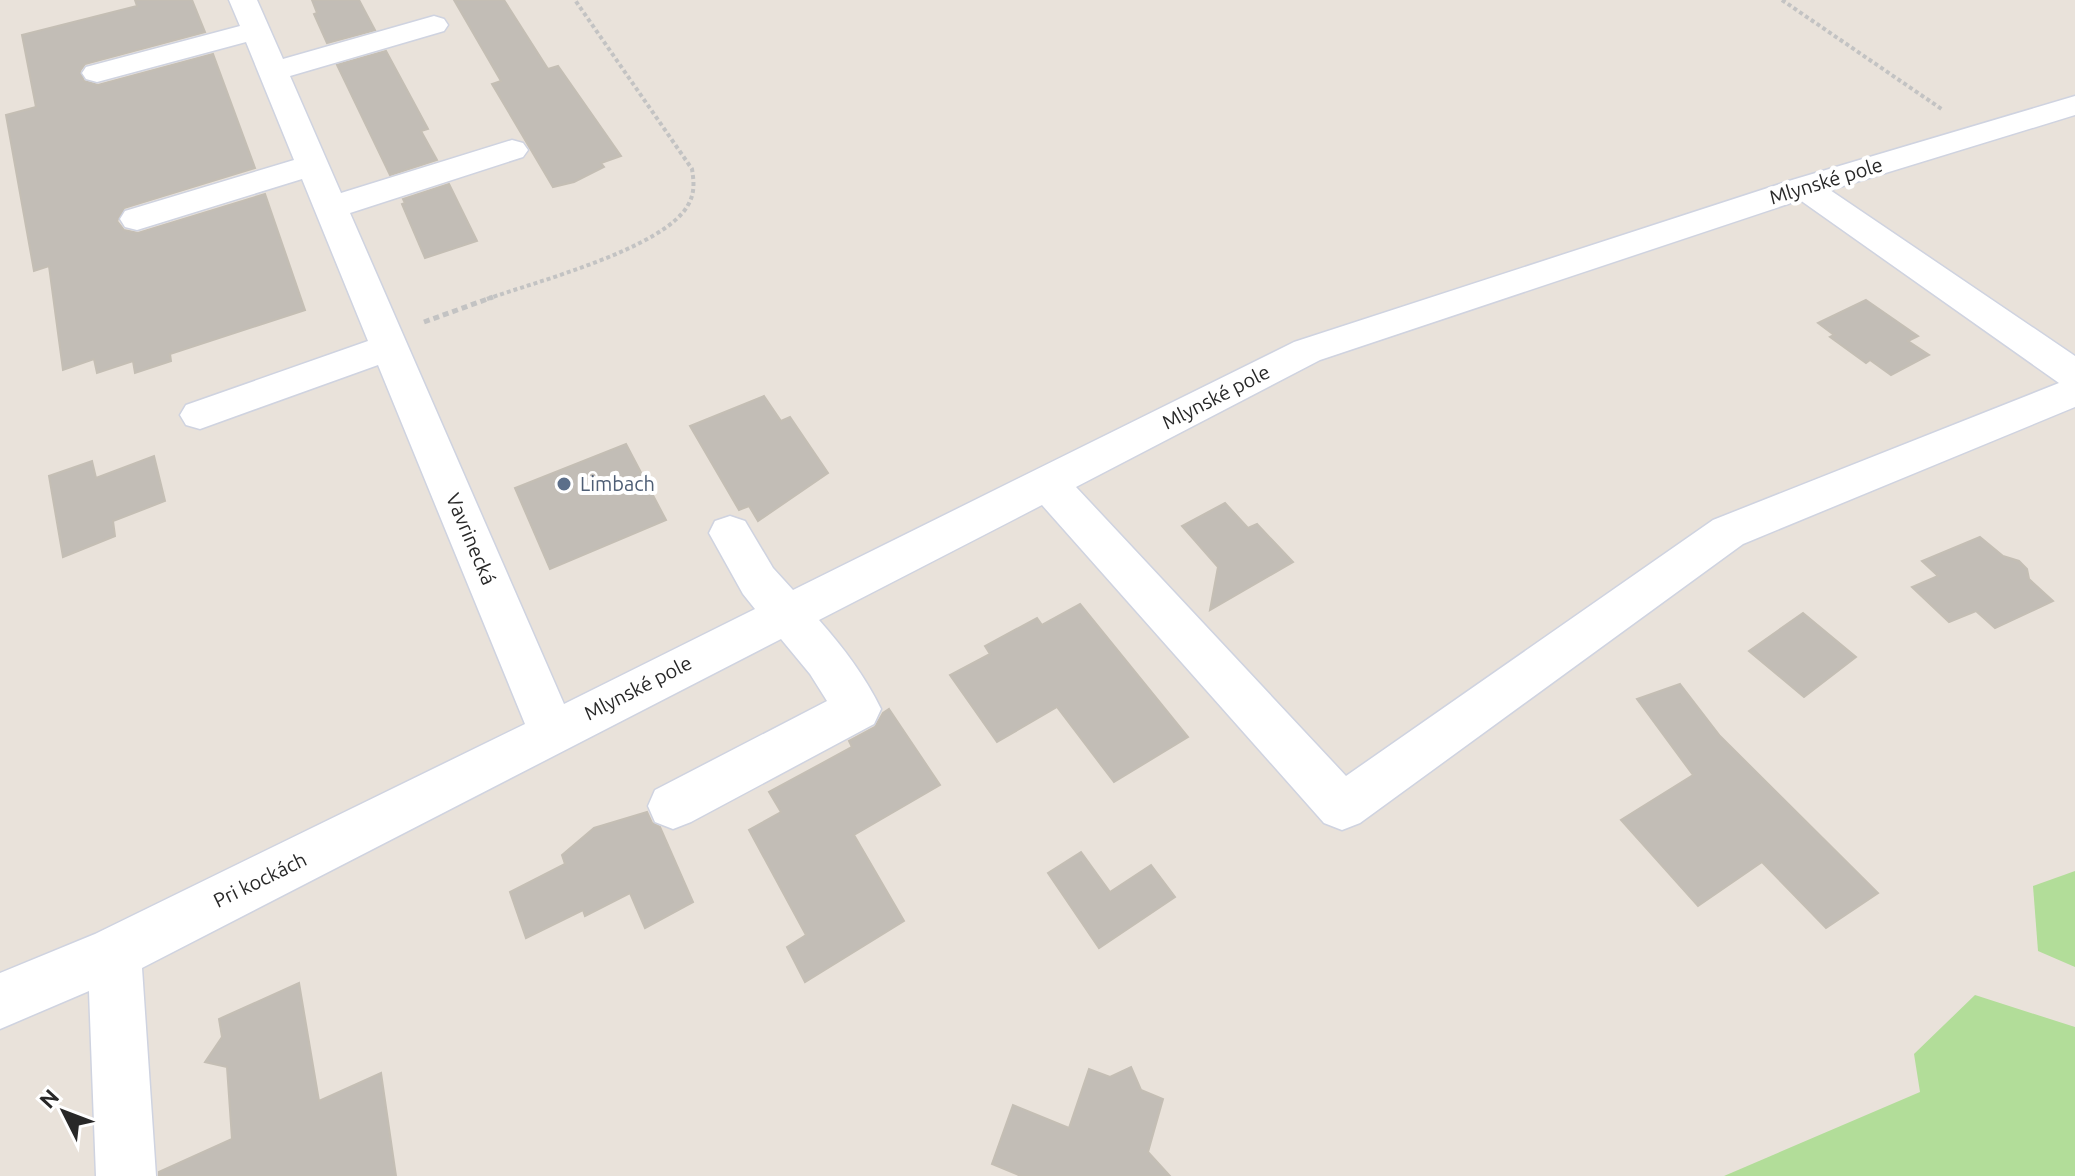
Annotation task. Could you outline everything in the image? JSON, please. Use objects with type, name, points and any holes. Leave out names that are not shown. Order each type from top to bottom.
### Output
[{"type":"street","name":"Vavrinecká","points":[[97,73],[250,16],[552,731]]},
{"type":"street","points":[[273,71],[434,25]]},
{"type":"street","name":"Mlynské pole","points":[[406,808],[552,731],[1307,351],[1804,187],[2075,105]]},
{"type":"street","points":[[331,208],[512,150]]},
{"type":"street","points":[[137,219],[313,165]]},
{"type":"street","points":[[1804,187],[2075,375]]},
{"type":"street","points":[[200,415],[388,341]]},
{"type":"street","points":[[1047,483],[1342,807],[1728,532],[2075,392]]},
{"type":"street","points":[[673,806],[857,709],[826,660],[758,581],[730,533]]},
{"type":"street","name":"Pri kockách","points":[[0,1001],[114,953],[406,808]]},
{"type":"street","points":[[114,953],[126,1176]]},
{"type":"path","points":[[388,341],[646,242],[667,229],[693,199],[696,185],[692,169],[575,0]]},
{"type":"path","points":[[1782,0],[1978,134]]},
{"type":"green space","points":[[2075,871],[2075,967],[2038,951],[2033,886]]},
{"type":"green space","points":[[1975,995],[2075,1027],[2075,1176],[1724,1176],[1920,1092],[1914,1054]]},
{"type":"building","points":[[135,0],[192,0],[205,32],[85,64],[80,71],[84,81],[98,85],[213,54],[255,168],[124,208],[117,221],[124,230],[138,233],[265,194],[305,310],[170,354],[171,361],[135,373],[133,361],[97,373],[94,359],[63,370],[49,266],[34,271],[6,115],[36,107],[22,35],[137,6]]},
{"type":"building","points":[[312,0],[359,0],[375,30],[327,43],[314,14],[317,13]]},
{"type":"building","points":[[454,0],[504,0],[548,69],[558,66],[621,156],[601,163],[604,167],[574,182],[553,187],[492,84],[501,81]]},
{"type":"building","points":[[386,51],[428,129],[421,131],[437,160],[390,175],[337,65]]},
{"type":"building","points":[[449,184],[477,241],[425,258],[402,204],[405,203],[403,199]]},
{"type":"building","points":[[1866,300],[1918,336],[1908,341],[1929,355],[1891,375],[1870,360],[1866,363],[1830,337],[1834,335],[1818,323]]},
{"type":"building","points":[[764,396],[781,421],[790,417],[828,473],[758,521],[749,506],[739,510],[690,426]]},
{"type":"building","points":[[626,444],[666,520],[550,569],[515,488]]},
{"type":"building","points":[[154,456],[165,501],[113,521],[115,536],[63,557],[49,476],[92,461],[96,478]]},
{"type":"building","points":[[1225,503],[1248,528],[1257,524],[1293,562],[1210,610],[1218,567],[1182,526]]},
{"type":"building","points":[[1980,537],[2003,556],[2019,561],[2027,569],[2029,579],[2053,601],[1995,628],[1976,611],[1949,622],[1912,587],[1938,576],[1922,561]]},
{"type":"building","points":[[1080,604],[1188,737],[1114,782],[1057,707],[997,742],[950,675],[990,654],[985,646],[1037,618],[1042,625]]},
{"type":"building","points":[[1803,613],[1856,657],[1804,697],[1749,651]]},
{"type":"building","points":[[1680,684],[1720,736],[1878,893],[1826,928],[1762,862],[1698,906],[1621,820],[1693,775],[1637,699]]},
{"type":"building","points":[[889,709],[940,785],[854,835],[904,921],[805,982],[787,947],[806,935],[749,830],[781,812],[769,792],[852,747],[849,741],[875,727]]},
{"type":"building","points":[[647,812],[652,823],[660,827],[693,902],[645,928],[630,893],[585,916],[583,910],[526,938],[510,892],[565,864],[562,855],[594,828]]},
{"type":"building","points":[[1081,852],[1110,892],[1151,865],[1175,897],[1099,948],[1048,873]]},
{"type":"building","points":[[299,983],[319,1101],[381,1073],[396,1176],[159,1176],[159,1172],[232,1139],[227,1067],[205,1062],[222,1037],[219,1019]]},
{"type":"building","points":[[1131,1067],[1141,1090],[1163,1099],[1148,1152],[1170,1176],[1021,1176],[992,1164],[1013,1105],[1069,1128],[1089,1069],[1110,1077]]},
{"type":"place","name":"Limbach","points":[[564,484]]}]
